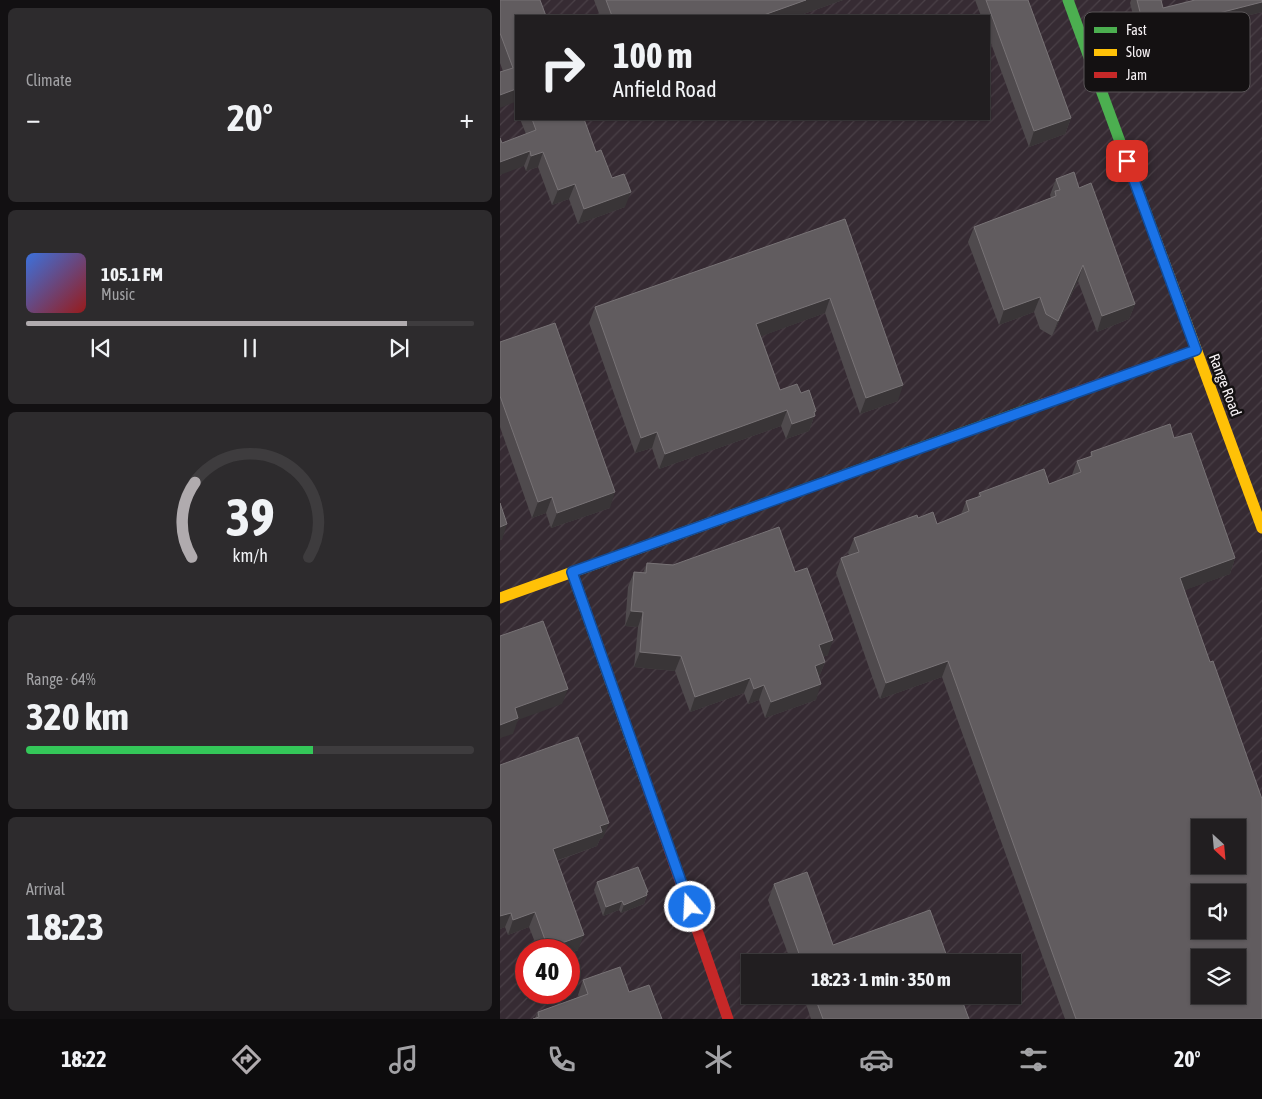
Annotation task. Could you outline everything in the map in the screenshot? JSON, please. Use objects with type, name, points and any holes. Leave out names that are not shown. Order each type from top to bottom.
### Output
[{"type":"street","name":"Range Road","points":[[1068,0],[1084,44]]},
{"type":"street","name":"Range Road","points":[[1102,92],[1262,528]]},
{"type":"street","points":[[500,598],[1196,350]]},
{"type":"street","points":[[572,572],[728,1019]]},
{"type":"shaded area","points":[[500,0],[1262,0],[1262,1019],[500,1019]]},
{"type":"building","points":[[500,0],[540,0],[546,15],[515,15],[515,89],[500,95],[500,72],[513,68],[500,33]]},
{"type":"building","points":[[606,0],[806,0],[764,15],[612,15]]},
{"type":"building","points":[[986,0],[1028,0],[1071,118],[1034,131]]},
{"type":"building","points":[[1137,0],[1161,0],[1163,8],[1195,0],[1262,0],[1262,2],[1223,12],[1140,12]]},
{"type":"building","points":[[532,120],[584,120],[596,152],[601,150],[612,178],[624,174],[631,192],[584,209],[575,184],[558,190],[543,152],[531,156],[530,151],[500,162],[500,138],[502,143],[536,130]]},
{"type":"building","points":[[1074,172],[1079,188],[1091,183],[1135,304],[1102,316],[1083,265],[1058,321],[1046,314],[1040,297],[1004,310],[974,227],[1056,196],[1055,191],[1060,190],[1056,179]]},
{"type":"building","points":[[845,219],[903,385],[866,398],[830,298],[756,324],[780,390],[797,384],[801,393],[809,390],[816,411],[814,412],[815,416],[792,424],[787,410],[665,454],[657,432],[641,438],[595,307]]},
{"type":"building","points":[[555,323],[615,492],[557,513],[552,497],[538,502],[500,396],[500,342]]},
{"type":"building","points":[[1170,424],[1174,438],[1191,433],[1235,558],[1180,578],[1210,662],[1213,661],[1262,799],[1262,1019],[1076,1019],[948,661],[886,683],[841,558],[859,552],[854,538],[917,515],[918,518],[933,512],[937,524],[969,511],[966,501],[981,496],[979,493],[1044,469],[1049,484],[1081,472],[1077,461],[1092,456],[1091,452]]},
{"type":"building","points":[[500,503],[507,524],[500,527]]},
{"type":"building","points":[[779,527],[795,572],[807,568],[833,640],[819,645],[825,662],[815,666],[821,684],[771,702],[764,685],[754,689],[750,678],[695,697],[681,656],[640,652],[643,612],[631,611],[634,572],[646,573],[647,563],[673,565]]},
{"type":"building","points":[[543,621],[568,689],[515,708],[518,718],[500,725],[500,636]]},
{"type":"building","points":[[578,737],[609,823],[600,826],[602,832],[553,849],[584,935],[573,939],[545,939],[535,912],[513,920],[511,913],[500,916],[500,765]]},
{"type":"building","points":[[638,867],[648,892],[646,892],[647,895],[624,905],[622,901],[606,907],[597,882]]},
{"type":"building","points":[[807,872],[833,945],[930,910],[946,954],[799,954],[774,884]]},
{"type":"building","points":[[620,967],[629,992],[649,985],[662,1019],[533,1019],[539,1017],[538,1012],[560,1004],[580,1004],[580,997],[588,994],[583,980]]},
{"type":"building","points":[[817,1004],[963,1004],[969,1019],[823,1019]]},
{"type":"traffic: fast","points":[[1068,0],[1084,44]]},
{"type":"traffic: fast","points":[[1102,92],[1155,237]]},
{"type":"traffic: fast","points":[[732,515],[1043,404]]},
{"type":"traffic: slow","points":[[1155,237],[1262,528]]},
{"type":"traffic: slow","points":[[500,598],[732,515]]},
{"type":"traffic: slow","points":[[572,572],[645,780]]},
{"type":"traffic: jam","points":[[1043,404],[1196,350]]},
{"type":"traffic: jam","points":[[645,780],[728,1019]]},
{"type":"route","points":[[690,907],[572,572],[1196,350],[1127,161]]}]
